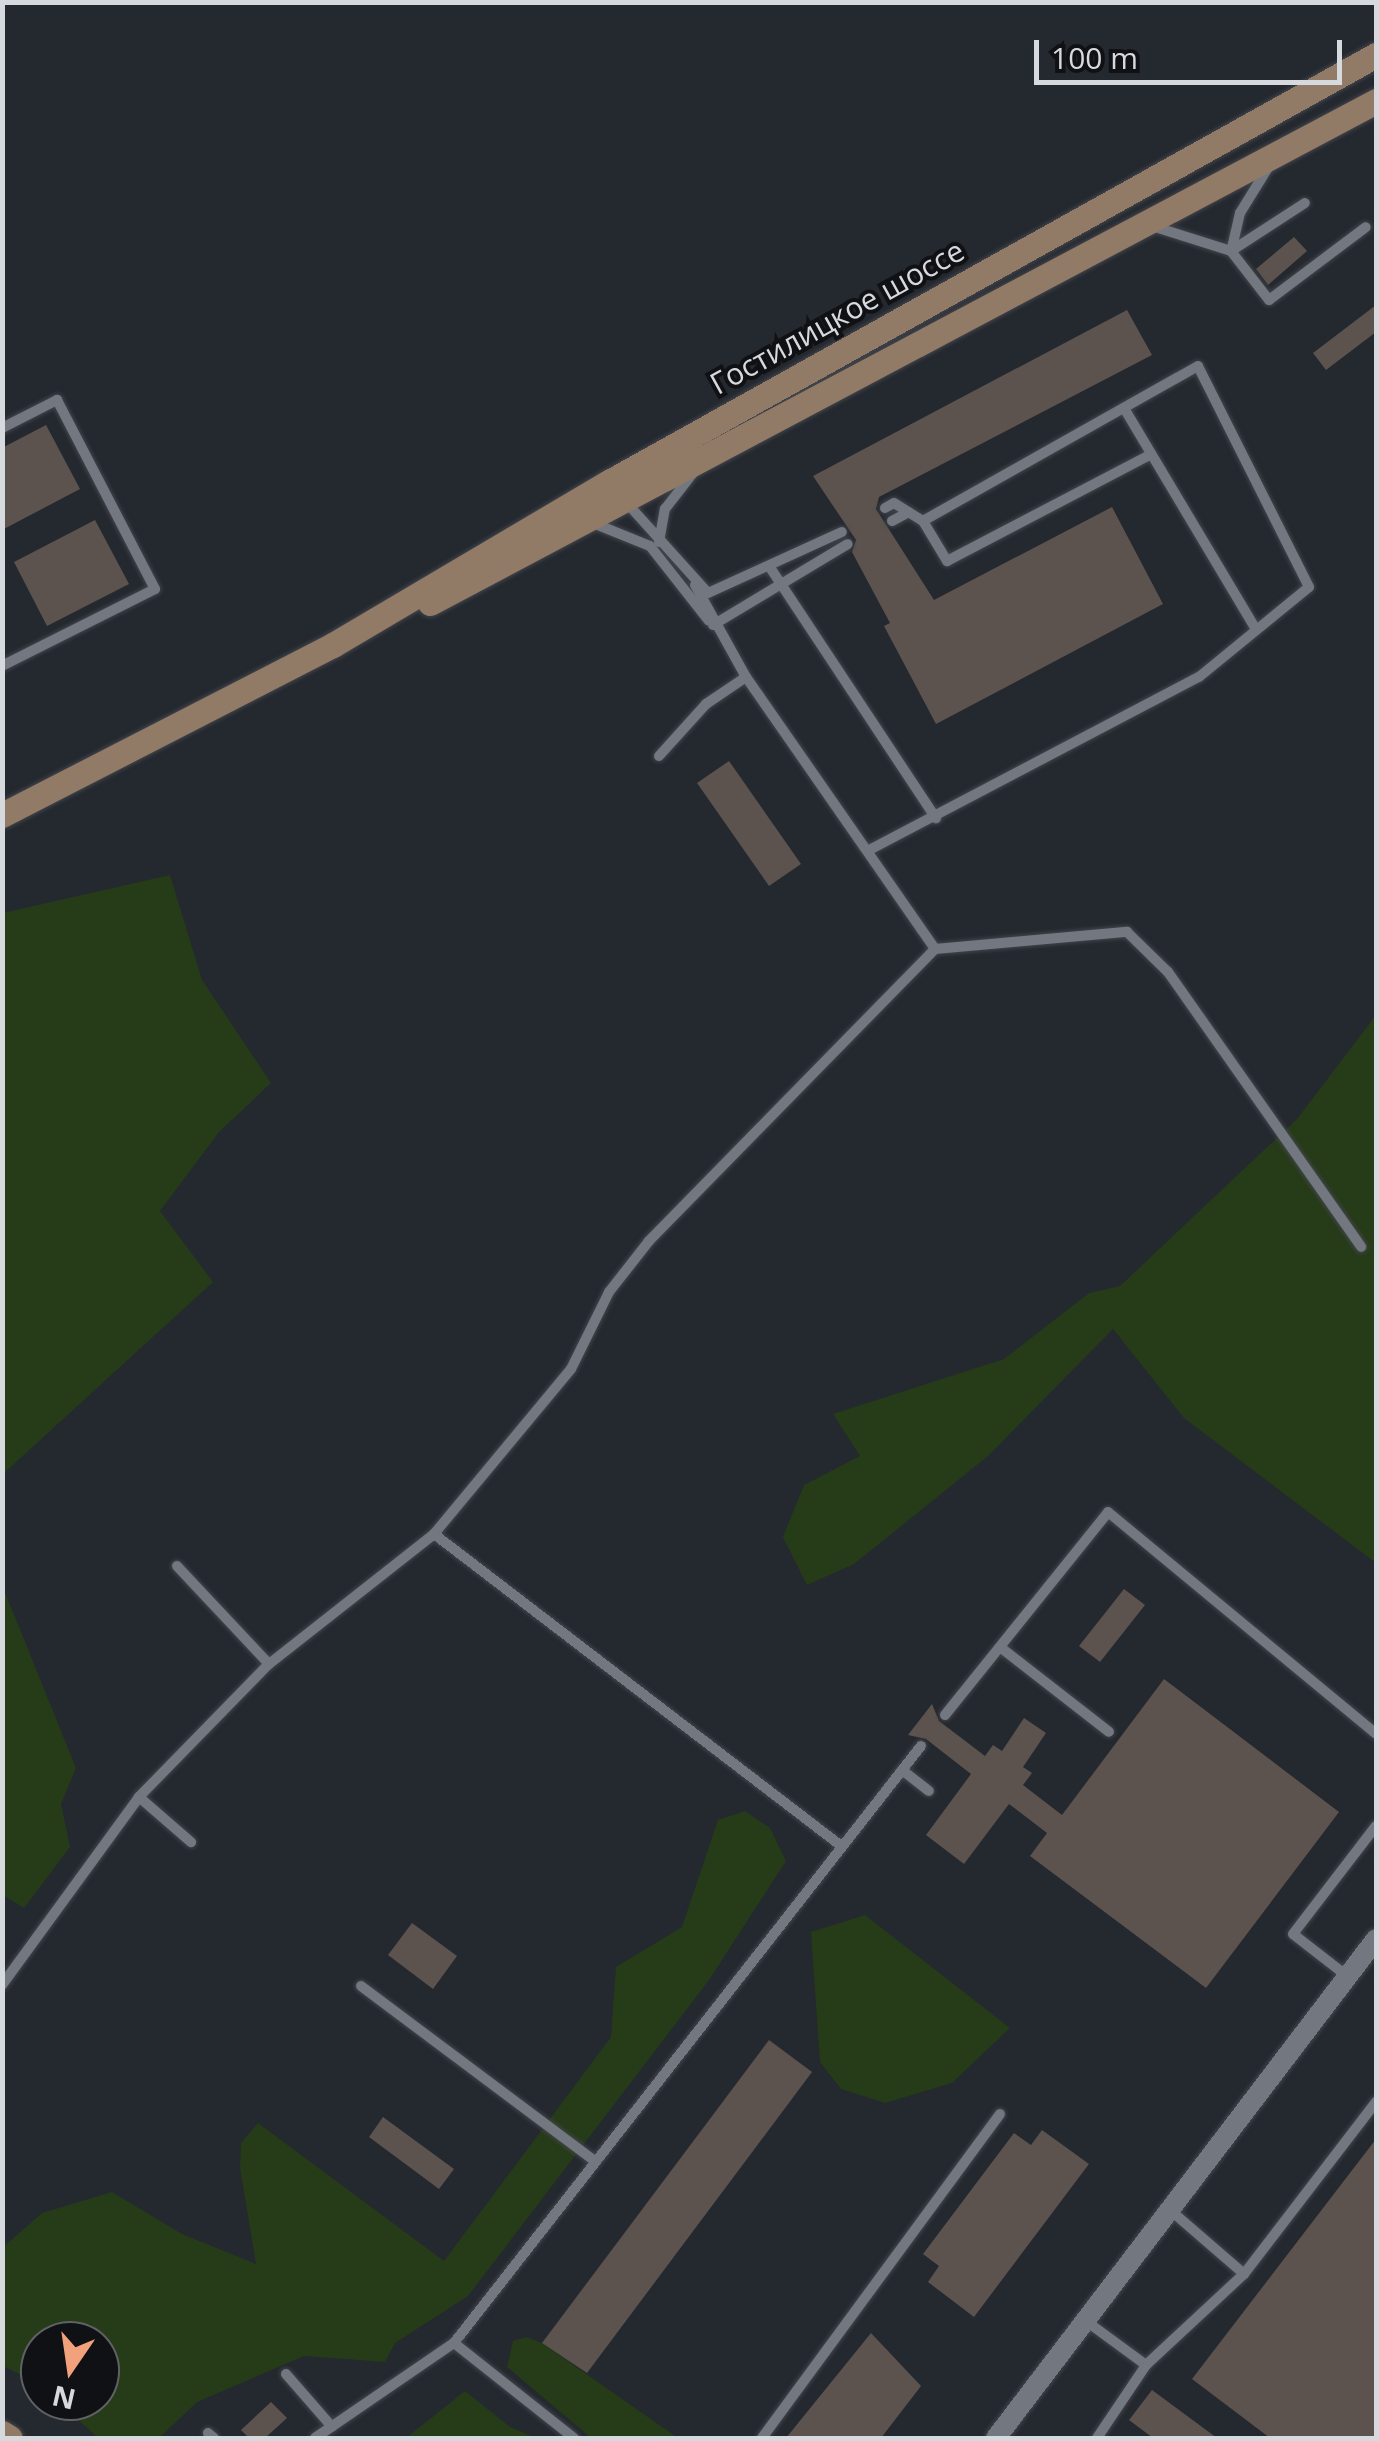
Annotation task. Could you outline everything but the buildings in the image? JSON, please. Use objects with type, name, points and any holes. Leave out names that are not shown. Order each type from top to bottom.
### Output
[{"type":"main road","name":"Гостилицкое шоссе","points":[[2,815],[334,645],[618,492],[1376,55]]},
{"type":"main road","name":"Гостилицкое шоссе","points":[[334,645],[588,522],[618,492],[709,458],[1376,102]]},
{"type":"main road","points":[[2,2433],[10,2438]]},
{"type":"street","points":[[996,2438],[1376,1939]]},
{"type":"lane","points":[[1232,251],[1240,212],[1275,157]]},
{"type":"lane","points":[[1232,251],[1305,203]]},
{"type":"lane","points":[[1145,225],[1232,251],[1269,300],[1366,227]]},
{"type":"lane","points":[[871,849],[1199,677],[1308,588],[1198,366],[923,521]]},
{"type":"lane","points":[[2,428],[57,400],[155,589],[2,666]]},
{"type":"lane","points":[[1124,408],[1256,629]]},
{"type":"lane","points":[[885,508],[894,503],[923,521],[946,561],[1150,454]]},
{"type":"lane","points":[[659,542],[665,509],[709,458]]},
{"type":"lane","points":[[618,492],[694,585],[713,625]]},
{"type":"lane","points":[[892,521],[908,512]]},
{"type":"lane","points":[[588,522],[626,530],[650,546],[713,625],[871,849],[935,949]]},
{"type":"lane","points":[[694,585],[725,591],[845,538],[713,625]]},
{"type":"lane","points":[[771,569],[936,818]]},
{"type":"lane","points":[[658,756],[706,704],[746,676]]},
{"type":"lane","points":[[2,1985],[139,1797],[269,1664],[434,1534],[571,1369],[609,1292],[648,1241],[935,949],[1127,932],[1168,972],[1361,1247]]},
{"type":"lane","points":[[946,1715],[1108,1512],[1376,1734]]},
{"type":"lane","points":[[434,1534],[840,1845]]},
{"type":"lane","points":[[176,1566],[269,1664]]},
{"type":"lane","points":[[1000,1646],[1109,1732]]},
{"type":"lane","points":[[315,2438],[454,2342],[921,1746]]},
{"type":"lane","points":[[902,1770],[929,1790]]},
{"type":"lane","points":[[139,1797],[191,1842]]},
{"type":"lane","points":[[1348,1977],[1293,1934],[1376,1826]]},
{"type":"lane","points":[[360,1986],[595,2161]]},
{"type":"lane","points":[[1097,2438],[1146,2365],[1244,2274],[1376,2102]]},
{"type":"lane","points":[[762,2438],[1000,2114]]},
{"type":"lane","points":[[1168,2209],[1244,2274]]},
{"type":"lane","points":[[1085,2321],[1146,2365]]},
{"type":"lane","points":[[454,2342],[574,2438]]},
{"type":"lane","points":[[286,2374],[332,2427]]},
{"type":"green space","points":[[170,875],[202,980],[271,1083],[219,1132],[160,1211],[213,1282],[3,1474],[3,913]]},
{"type":"green space","points":[[1376,1015],[1376,1563],[1184,1418],[1113,1329],[988,1456],[854,1564],[807,1585],[783,1537],[804,1485],[860,1456],[833,1414],[1004,1359],[1089,1293],[1120,1286],[1297,1119]]},
{"type":"green space","points":[[2,1585],[76,1768],[61,1804],[70,1847],[24,1908],[3,1895]]},
{"type":"green space","points":[[745,1811],[770,1828],[786,1861],[709,1980],[468,2296],[395,2343],[385,2362],[304,2356],[197,2402],[159,2438],[98,2438],[80,2421],[120,2421],[120,2321],[20,2321],[20,2374],[3,2366],[2,2248],[42,2213],[112,2192],[182,2234],[256,2264],[240,2168],[241,2143],[258,2123],[444,2261],[611,2037],[616,1967],[682,1927],[718,1820]]},
{"type":"green space","points":[[865,1915],[1010,2028],[952,2083],[885,2103],[841,2089],[820,2062],[811,1932]]},
{"type":"green space","points":[[526,2337],[542,2343],[678,2438],[591,2438],[507,2367],[513,2341]]},
{"type":"green space","points":[[465,2391],[510,2427],[536,2438],[406,2438]]}]
